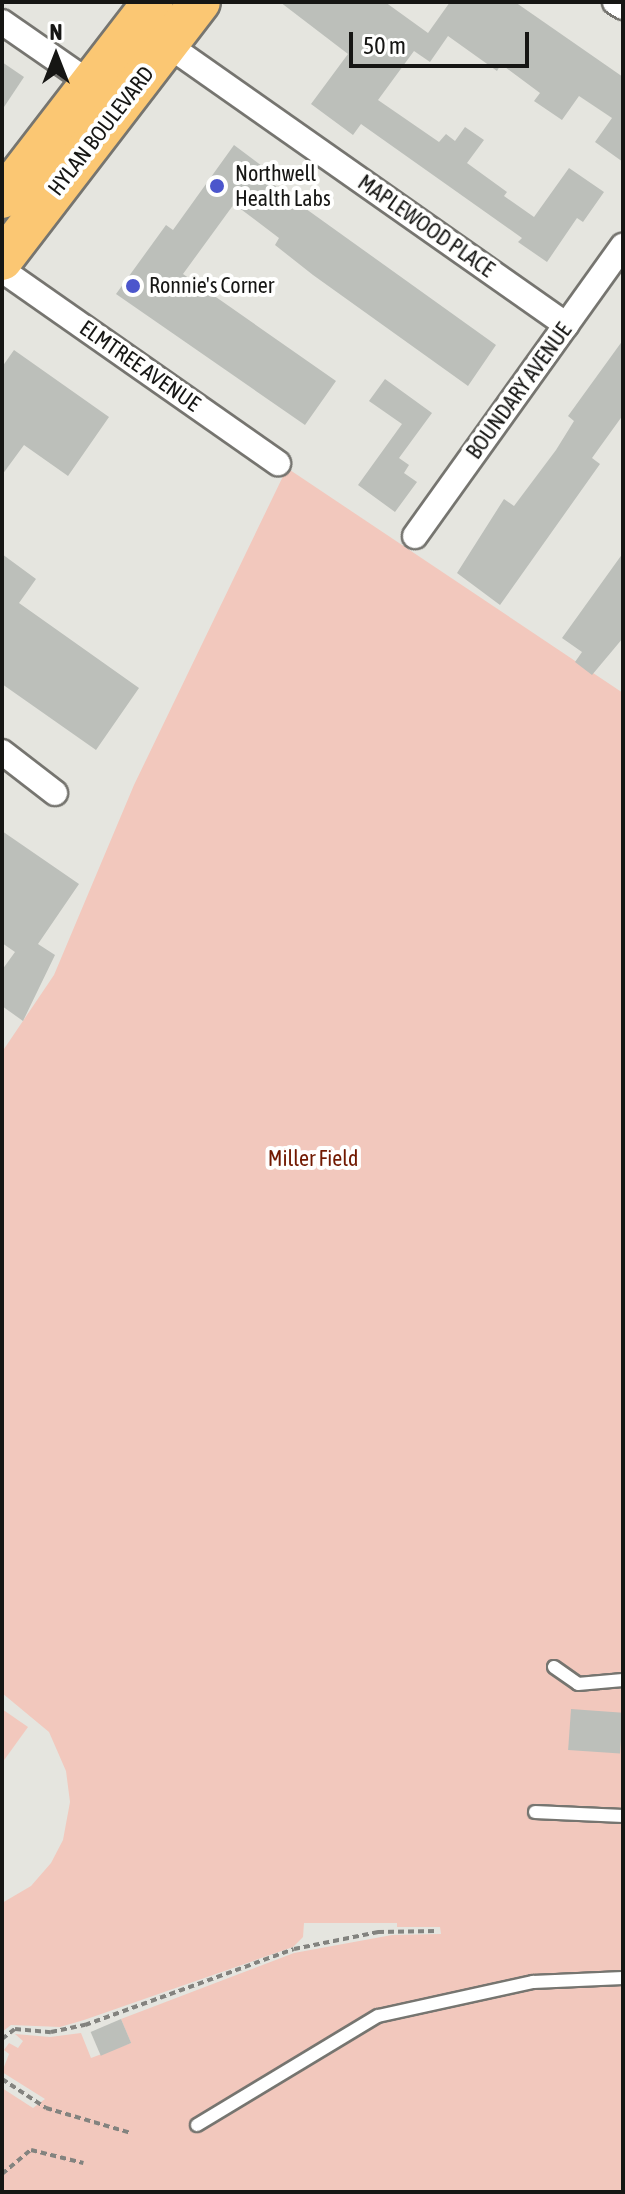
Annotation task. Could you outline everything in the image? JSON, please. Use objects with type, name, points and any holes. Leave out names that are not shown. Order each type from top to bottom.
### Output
[{"type":"main road","name":"HYLAN BOULEVARD","points":[[2,198],[153,2]]},
{"type":"main road","name":"HYLAN BOULEVARD","points":[[2,260],[200,2]]},
{"type":"street","points":[[615,2],[623,7]]},
{"type":"street","points":[[2,22],[90,83]]},
{"type":"street","name":"MAPLEWOOD PLACE","points":[[168,45],[566,325]]},
{"type":"street","name":"BOUNDARY AVENUE","points":[[415,536],[623,246]]},
{"type":"street","name":"ELMTREE AVENUE","points":[[2,270],[278,463]]},
{"type":"street","points":[[2,752],[55,793]]},
{"type":"lane","points":[[554,1667],[578,1684],[623,1680]]},
{"type":"lane","points":[[535,1812],[623,1816]]},
{"type":"lane","points":[[197,2125],[378,2016],[533,1982],[623,1978]]},
{"type":"path","points":[[2,2039],[15,2029],[51,2032],[85,2025],[294,1949],[378,1932],[437,1931]]},
{"type":"path","points":[[2,2079],[46,2108],[131,2133]]},
{"type":"path","points":[[2,2174],[31,2150],[83,2163]]},
{"type":"green space","name":"Miller Field","points":[[287,468],[623,693],[623,2192],[2,2192],[2,2088],[33,2108],[45,2099],[2,2072],[9,2054],[4,2050],[9,2043],[18,2048],[23,2041],[15,2034],[50,2037],[81,2033],[91,2058],[131,2043],[121,2019],[294,1953],[392,1935],[441,1934],[440,1927],[397,1927],[397,1923],[304,1923],[303,1937],[293,1947],[84,2020],[60,2027],[11,2025],[2,2032],[2,1903],[31,1886],[51,1863],[63,1840],[70,1802],[66,1771],[49,1732],[2,1693],[2,1052],[54,975],[134,785]]},
{"type":"green space","points":[[2,1709],[28,1727],[2,1763]]},
{"type":"building","points":[[280,2],[385,2],[428,33],[450,2],[515,2],[623,77],[623,162],[595,142],[612,118],[579,96],[562,120],[534,101],[540,93],[501,64],[497,71],[448,36],[430,62],[414,51],[378,100],[439,142],[446,134],[455,141],[465,127],[484,140],[467,163],[507,192],[504,196],[534,217],[569,168],[604,192],[583,222],[577,218],[547,262],[518,242],[522,238],[361,124],[353,135],[311,104],[348,54]]},
{"type":"building","points":[[2,62],[24,77],[2,110]]},
{"type":"building","points":[[234,145],[262,166],[257,172],[496,345],[468,386],[313,275],[275,245],[279,238],[234,204],[183,274],[336,381],[305,425],[116,294],[166,225],[173,230]]},
{"type":"building","points":[[623,340],[623,415],[592,458],[600,464],[500,605],[457,573],[504,499],[514,506],[556,450],[574,421],[568,416]]},
{"type":"building","points":[[14,350],[109,417],[68,476],[24,445],[2,475],[2,367]]},
{"type":"building","points":[[385,379],[432,413],[399,458],[409,465],[404,473],[417,482],[395,512],[358,485],[402,424],[369,401]]},
{"type":"building","points":[[623,553],[623,638],[592,675],[575,662],[582,652],[562,638]]},
{"type":"building","points":[[2,554],[36,579],[19,603],[139,688],[96,750],[2,684]]},
{"type":"building","points":[[2,831],[79,884],[38,944],[55,955],[23,1021],[2,1006],[2,970],[15,952],[2,943]]},
{"type":"building","points":[[571,1709],[623,1713],[620,1754],[568,1750]]},
{"type":"building","points":[[121,2019],[131,2043],[101,2056],[91,2032]]},
{"type":"place","name":"Northwell Health Labs","points":[[217,186]]},
{"type":"place","name":"Ronnie's Corner","points":[[133,286]]}]
